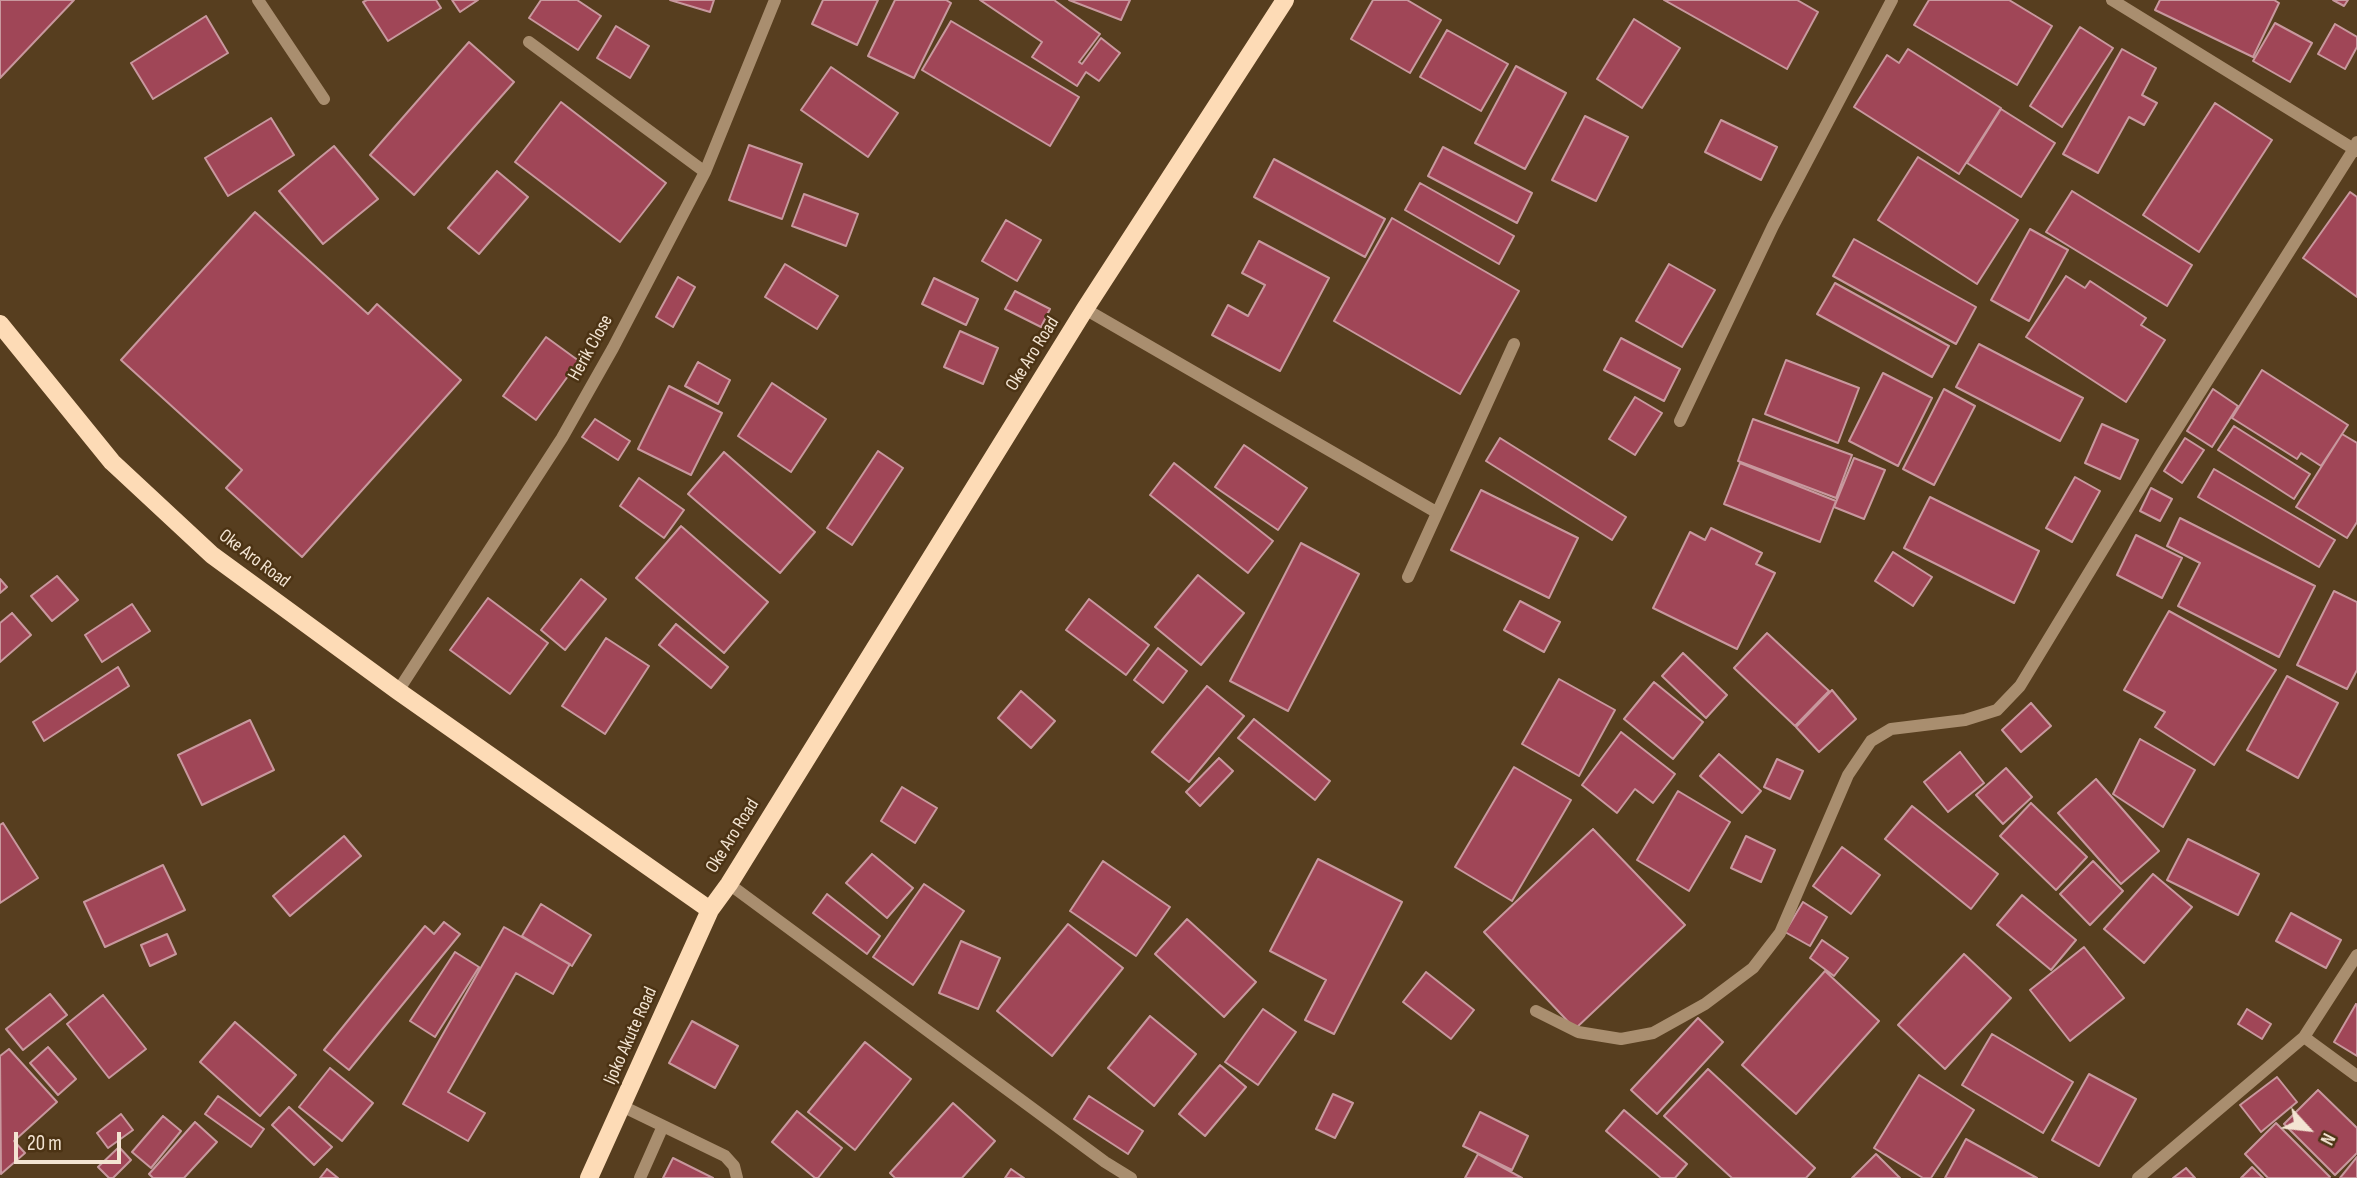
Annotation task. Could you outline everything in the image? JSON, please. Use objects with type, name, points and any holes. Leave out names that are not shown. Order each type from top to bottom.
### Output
[{"type":"main road","name":"Oke Aro Road","points":[[0,324],[112,462],[212,555],[397,691],[710,910],[729,884],[1086,309],[1285,0]]},
{"type":"main road","name":"Ijoko Akute Road","points":[[589,1178],[710,910]]},
{"type":"street","points":[[258,0],[324,99]]},
{"type":"street","name":"Herik Close","points":[[397,691],[562,438],[613,348],[705,172],[775,0]]},
{"type":"street","points":[[1680,421],[1773,226],[1892,0]]},
{"type":"street","points":[[1536,1011],[1578,1032],[1621,1039],[1653,1033],[1705,1004],[1753,968],[1780,933],[1849,775],[1871,741],[1891,729],[1965,720],[1997,710],[2020,685],[2161,454],[2356,147],[2112,0]]},
{"type":"street","points":[[529,42],[705,172]]},
{"type":"street","points":[[1086,309],[1436,512]]},
{"type":"street","points":[[1408,577],[1514,344]]},
{"type":"street","points":[[729,884],[1094,1154],[1131,1178]]},
{"type":"street","points":[[2138,1178],[2304,1037],[2357,955]]},
{"type":"street","points":[[2304,1037],[2357,1076]]},
{"type":"street","points":[[622,1106],[725,1156],[734,1166],[737,1178]]},
{"type":"street","points":[[640,1178],[663,1126]]},
{"type":"building","points":[[0,0],[74,0],[0,78]]},
{"type":"building","points":[[436,0],[441,8],[388,41],[363,2]]},
{"type":"building","points":[[452,0],[478,0],[460,12]]},
{"type":"building","points":[[541,0],[577,0],[601,16],[578,50],[529,18]]},
{"type":"building","points":[[670,0],[714,0],[710,12]]},
{"type":"building","points":[[823,0],[878,0],[857,45],[812,24]]},
{"type":"building","points":[[895,0],[946,0],[951,3],[914,78],[868,56]]},
{"type":"building","points":[[980,0],[1054,0],[1100,34],[1079,62],[1082,64],[1101,38],[1120,53],[1099,81],[1086,72],[1077,86],[1032,57],[1042,42]]},
{"type":"building","points":[[1069,0],[1130,0],[1121,20]]},
{"type":"building","points":[[1373,0],[1407,0],[1441,20],[1410,73],[1351,39]]},
{"type":"building","points":[[1664,0],[1797,0],[1818,12],[1787,69]]},
{"type":"building","points":[[1929,0],[2009,0],[2052,26],[2017,85],[1914,25]]},
{"type":"building","points":[[2160,0],[2274,0],[2279,3],[2253,57],[2155,10]]},
{"type":"building","points":[[2333,0],[2348,0],[2344,6]]},
{"type":"building","points":[[206,16],[228,53],[153,99],[131,63]]},
{"type":"building","points":[[1634,19],[1680,48],[1642,108],[1597,79]]},
{"type":"building","points":[[951,21],[1079,97],[1050,146],[922,70]]},
{"type":"building","points":[[2275,23],[2312,43],[2290,82],[2253,61]]},
{"type":"building","points":[[2335,24],[2357,37],[2357,47],[2345,69],[2318,54]]},
{"type":"building","points":[[616,26],[649,46],[630,78],[597,58]]},
{"type":"building","points":[[2080,27],[2113,48],[2062,127],[2030,106]]},
{"type":"building","points":[[1447,30],[1508,64],[1481,111],[1420,77]]},
{"type":"building","points":[[469,42],[514,82],[414,195],[370,155]]},
{"type":"building","points":[[1908,49],[2001,108],[1959,174],[1854,107],[1887,55],[1899,63]]},
{"type":"building","points":[[2122,49],[2156,68],[2142,95],[2157,103],[2144,125],[2129,117],[2098,173],[2063,154]]},
{"type":"building","points":[[1516,66],[1566,93],[1525,169],[1475,143]]},
{"type":"building","points":[[831,67],[898,113],[868,157],[801,110]]},
{"type":"building","points":[[561,102],[666,183],[620,242],[515,162]]},
{"type":"building","points":[[2215,103],[2272,140],[2199,252],[2143,215]]},
{"type":"building","points":[[2001,109],[2055,143],[2021,197],[1967,163]]},
{"type":"building","points":[[1585,116],[1628,137],[1596,201],[1552,180]]},
{"type":"building","points":[[271,118],[294,155],[228,196],[205,158]]},
{"type":"building","points":[[1721,120],[1777,147],[1761,180],[1705,152]]},
{"type":"building","points":[[749,145],[802,164],[782,219],[729,200]]},
{"type":"building","points":[[334,146],[378,199],[323,244],[279,191]]},
{"type":"building","points":[[1443,147],[1532,193],[1517,223],[1428,176]]},
{"type":"building","points":[[1918,157],[2018,220],[1977,284],[1878,220]]},
{"type":"building","points":[[1274,159],[1385,219],[1365,257],[1254,197]]},
{"type":"building","points":[[497,171],[528,197],[479,254],[448,228]]},
{"type":"building","points":[[1420,183],[1514,236],[1499,264],[1405,210]]},
{"type":"building","points":[[2072,191],[2192,265],[2167,306],[2046,232]]},
{"type":"building","points":[[2350,192],[2357,197],[2357,297],[2303,258]]},
{"type":"building","points":[[804,194],[858,214],[846,246],[792,226]]},
{"type":"building","points":[[255,212],[368,314],[377,304],[461,380],[302,557],[226,488],[242,470],[121,360]]},
{"type":"building","points":[[1392,218],[1519,291],[1460,394],[1334,321]]},
{"type":"building","points":[[1006,220],[1041,240],[1017,281],[982,261]]},
{"type":"building","points":[[2030,229],[2068,250],[2029,321],[1991,300]]},
{"type":"building","points":[[1854,239],[1976,307],[1956,344],[1833,276]]},
{"type":"building","points":[[1259,241],[1329,278],[1280,371],[1212,335],[1228,305],[1248,316],[1265,285],[1242,273]]},
{"type":"building","points":[[785,264],[838,296],[817,329],[765,297]]},
{"type":"building","points":[[1669,264],[1715,290],[1682,347],[1636,321]]},
{"type":"building","points":[[2066,276],[2085,288],[2090,281],[2146,318],[2141,325],[2165,340],[2126,402],[2026,337]]},
{"type":"building","points":[[678,277],[695,287],[673,327],[656,317]]},
{"type":"building","points":[[934,278],[978,299],[966,325],[922,304]]},
{"type":"building","points":[[1835,283],[1949,346],[1932,377],[1817,314]]},
{"type":"building","points":[[1015,291],[1050,309],[1041,327],[1005,309]]},
{"type":"building","points":[[960,331],[998,348],[983,384],[944,367]]},
{"type":"building","points":[[546,337],[579,361],[536,420],[503,396]]},
{"type":"building","points":[[1621,338],[1680,369],[1664,401],[1604,370]]},
{"type":"building","points":[[1979,344],[2083,398],[2060,441],[1956,387]]},
{"type":"building","points":[[1786,360],[1859,388],[1838,443],[1765,414]]},
{"type":"building","points":[[698,362],[730,380],[718,404],[685,386]]},
{"type":"building","points":[[2262,370],[2348,425],[2321,466],[2301,453],[2297,459],[2232,418]]},
{"type":"building","points":[[1883,373],[1932,398],[1898,466],[1849,441]]},
{"type":"building","points":[[772,383],[826,419],[791,472],[738,436]]},
{"type":"building","points":[[669,386],[722,413],[691,475],[638,449]]},
{"type":"building","points":[[1944,389],[1975,406],[1934,485],[1903,469]]},
{"type":"building","points":[[2213,389],[2238,406],[2212,447],[2187,431]]},
{"type":"building","points":[[1635,397],[1662,413],[1635,455],[1609,439]]},
{"type":"building","points":[[595,419],[630,441],[618,460],[582,437]]},
{"type":"building","points":[[1753,419],[1852,455],[1836,498],[1738,461]]},
{"type":"building","points":[[2102,424],[2138,440],[2120,479],[2085,463]]},
{"type":"building","points":[[2234,426],[2310,474],[2294,499],[2218,450]]},
{"type":"building","points":[[2342,434],[2357,443],[2357,522],[2347,538],[2296,507]]},
{"type":"building","points":[[1500,438],[1626,517],[1612,540],[1486,461]]},
{"type":"building","points":[[2185,438],[2204,450],[2182,483],[2164,471]]},
{"type":"building","points":[[1244,445],[1307,488],[1278,530],[1215,487]]},
{"type":"building","points":[[878,451],[903,468],[852,545],[827,528]]},
{"type":"building","points":[[724,452],[815,532],[780,573],[688,494]]},
{"type":"building","points":[[1854,458],[1885,470],[1864,519],[1834,507]]},
{"type":"building","points":[[1174,463],[1273,541],[1248,573],[1150,495]]},
{"type":"building","points":[[1740,463],[1836,501],[1820,542],[1724,504]]},
{"type":"building","points":[[2214,469],[2335,540],[2319,567],[2198,497]]},
{"type":"building","points":[[2075,477],[2100,491],[2072,542],[2046,528]]},
{"type":"building","points":[[639,478],[684,510],[664,538],[620,506]]},
{"type":"building","points":[[2151,488],[2172,499],[2160,521],[2140,511]]},
{"type":"building","points":[[1481,490],[1578,538],[1549,598],[1451,550]]},
{"type":"building","points":[[1930,497],[2039,551],[2014,603],[1904,548]]},
{"type":"building","points":[[2180,518],[2315,586],[2279,657],[2178,606],[2200,563],[2167,546]]},
{"type":"building","points":[[681,526],[768,602],[724,653],[636,578]]},
{"type":"building","points":[[1711,528],[1762,553],[1756,564],[1775,573],[1737,649],[1653,608],[1690,532],[1705,540]]},
{"type":"building","points":[[2136,535],[2182,558],[2162,598],[2117,575]]},
{"type":"building","points":[[1301,543],[1359,574],[1288,711],[1230,681]]},
{"type":"building","points":[[1893,552],[1932,577],[1913,606],[1875,581]]},
{"type":"building","points":[[1198,575],[1244,613],[1201,665],[1155,627]]},
{"type":"building","points":[[57,576],[78,600],[52,621],[31,596]]},
{"type":"building","points":[[0,579],[7,587],[0,593]]},
{"type":"building","points":[[581,579],[606,599],[565,650],[541,630]]},
{"type":"building","points":[[2334,591],[2357,602],[2357,670],[2347,689],[2297,665]]},
{"type":"building","points":[[488,598],[548,643],[510,694],[450,650]]},
{"type":"building","points":[[1089,599],[1149,645],[1126,675],[1066,630]]},
{"type":"building","points":[[1520,601],[1560,622],[1544,652],[1504,630]]},
{"type":"building","points":[[132,604],[150,631],[102,662],[85,635]]},
{"type":"building","points":[[2169,611],[2276,670],[2214,765],[2155,727],[2165,712],[2124,690]]},
{"type":"building","points":[[12,613],[31,635],[0,662],[0,623]]},
{"type":"building","points":[[676,624],[728,667],[711,688],[659,645]]},
{"type":"building","points":[[1767,633],[1829,691],[1795,726],[1734,668]]},
{"type":"building","points":[[606,638],[649,666],[605,734],[562,706]]},
{"type":"building","points":[[1158,648],[1187,671],[1163,703],[1134,680]]},
{"type":"building","points":[[1683,653],[1727,695],[1706,718],[1662,676]]},
{"type":"building","points":[[118,667],[129,686],[44,741],[33,722]]},
{"type":"building","points":[[2287,676],[2338,703],[2298,778],[2247,750]]},
{"type":"building","points":[[1559,679],[1615,710],[1579,776],[1522,744]]},
{"type":"building","points":[[1654,682],[1703,722],[1673,759],[1624,719]]},
{"type":"building","points":[[1207,686],[1244,716],[1189,782],[1152,752]]},
{"type":"building","points":[[1832,690],[1856,719],[1819,752],[1796,727]]},
{"type":"building","points":[[1021,691],[1055,721],[1031,748],[998,718]]},
{"type":"building","points":[[2031,703],[2051,726],[2021,752],[2002,730]]},
{"type":"building","points":[[1254,719],[1330,781],[1315,800],[1238,738]]},
{"type":"building","points":[[250,720],[274,770],[202,805],[178,755]]},
{"type":"building","points":[[1621,732],[1675,774],[1653,803],[1635,789],[1617,813],[1582,785]]},
{"type":"building","points":[[2140,739],[2195,770],[2163,827],[2113,794]]},
{"type":"building","points":[[1960,752],[1984,783],[1948,812],[1924,782]]},
{"type":"building","points":[[1719,754],[1761,791],[1742,813],[1700,776]]},
{"type":"building","points":[[1219,758],[1233,771],[1200,806],[1186,792]]},
{"type":"building","points":[[1777,759],[1803,771],[1790,799],[1764,787]]},
{"type":"building","points":[[1514,767],[1571,800],[1512,901],[1455,867]]},
{"type":"building","points":[[2006,768],[2032,797],[2003,824],[1976,795]]},
{"type":"building","points":[[2096,779],[2159,851],[2121,884],[2058,813]]},
{"type":"building","points":[[902,787],[937,808],[915,843],[881,821]]},
{"type":"building","points":[[1678,791],[1730,822],[1689,891],[1637,860]]},
{"type":"building","points":[[2031,803],[2087,857],[2056,890],[2000,836]]},
{"type":"building","points":[[1912,806],[1998,874],[1971,909],[1885,839]]},
{"type":"building","points":[[3,823],[38,878],[0,903],[0,825]]},
{"type":"building","points":[[1593,829],[1685,925],[1575,1029],[1484,932]]},
{"type":"building","points":[[344,836],[361,856],[290,916],[273,896]]},
{"type":"building","points":[[1746,836],[1775,850],[1761,882],[1731,868]]},
{"type":"building","points":[[2188,839],[2259,874],[2238,915],[2167,880]]},
{"type":"building","points":[[1842,847],[1880,875],[1851,914],[1813,886]]},
{"type":"building","points":[[872,854],[913,888],[887,918],[846,883]]},
{"type":"building","points":[[1318,859],[1402,902],[1334,1034],[1305,1020],[1326,980],[1270,951]]},
{"type":"building","points":[[1103,861],[1170,907],[1136,956],[1070,911]]},
{"type":"building","points":[[2093,861],[2123,891],[2090,925],[2060,894]]},
{"type":"building","points":[[163,865],[185,910],[105,947],[84,902]]},
{"type":"building","points":[[2153,874],[2192,907],[2144,963],[2104,929]]},
{"type":"building","points":[[924,884],[964,911],[913,985],[873,957]]},
{"type":"building","points":[[827,894],[880,936],[867,954],[813,913]]},
{"type":"building","points":[[2022,895],[2076,940],[2051,970],[1997,925]]},
{"type":"building","points":[[1803,902],[1827,917],[1810,946],[1785,932]]},
{"type":"building","points":[[541,904],[591,935],[572,966],[522,936]]},
{"type":"building","points":[[2291,913],[2341,940],[2326,968],[2276,941]]},
{"type":"building","points":[[1187,919],[1256,982],[1224,1017],[1155,954]]},
{"type":"building","points":[[444,922],[460,934],[349,1070],[324,1050],[425,926],[434,934]]},
{"type":"building","points":[[1068,924],[1123,968],[1052,1056],[997,1011]]},
{"type":"building","points":[[504,927],[570,964],[553,994],[516,973],[448,1092],[485,1113],[468,1141],[403,1104]]},
{"type":"building","points":[[167,934],[176,954],[150,966],[141,945]]},
{"type":"building","points":[[1822,940],[1848,958],[1834,976],[1810,958]]},
{"type":"building","points":[[961,941],[1000,958],[978,1009],[939,993]]},
{"type":"building","points":[[2084,947],[2124,998],[2070,1041],[2030,990]]},
{"type":"building","points":[[455,952],[479,967],[435,1037],[410,1021]]},
{"type":"building","points":[[1964,954],[2011,998],[1945,1069],[1898,1025]]},
{"type":"building","points":[[1825,971],[1879,1021],[1796,1114],[1742,1065]]},
{"type":"building","points":[[1426,972],[1474,1010],[1451,1039],[1403,1002]]},
{"type":"building","points":[[50,994],[67,1015],[23,1050],[6,1029]]},
{"type":"building","points":[[103,995],[146,1049],[109,1078],[67,1024]]},
{"type":"building","points":[[2357,1005],[2357,1056],[2334,1042]]},
{"type":"building","points":[[1263,1009],[1296,1032],[1258,1085],[1225,1062]]},
{"type":"building","points":[[2247,1009],[2271,1024],[2262,1039],[2238,1024]]},
{"type":"building","points":[[1150,1016],[1196,1054],[1154,1106],[1108,1068]]},
{"type":"building","points":[[1698,1018],[1723,1042],[1657,1114],[1631,1090]]},
{"type":"building","points":[[692,1021],[738,1046],[715,1088],[669,1063]]},
{"type":"building","points":[[235,1022],[296,1075],[260,1116],[200,1062]]},
{"type":"building","points":[[1992,1034],[2073,1082],[2043,1133],[1962,1085]]},
{"type":"building","points":[[865,1042],[911,1079],[855,1150],[808,1112]]},
{"type":"building","points":[[48,1047],[76,1079],[58,1095],[30,1063]]},
{"type":"building","points":[[9,1049],[57,1102],[14,1141],[25,1153],[1,1174],[0,1056]]},
{"type":"building","points":[[1220,1065],[1246,1087],[1205,1136],[1179,1114]]},
{"type":"building","points":[[330,1068],[373,1103],[342,1141],[299,1107]]},
{"type":"building","points":[[1708,1069],[1815,1168],[1806,1178],[1732,1178],[1664,1116]]},
{"type":"building","points":[[2089,1074],[2136,1099],[2099,1166],[2052,1140]]},
{"type":"building","points":[[1919,1075],[1974,1110],[1931,1178],[1923,1178],[1874,1148]]},
{"type":"building","points":[[2277,1077],[2297,1102],[2261,1132],[2240,1105]]},
{"type":"building","points":[[2318,1090],[2357,1128],[2357,1153],[2335,1175],[2284,1124]]},
{"type":"building","points":[[1333,1094],[1353,1103],[1335,1138],[1316,1129]]},
{"type":"building","points":[[218,1096],[264,1129],[251,1147],[205,1114]]},
{"type":"building","points":[[1089,1096],[1143,1131],[1128,1154],[1074,1119]]},
{"type":"building","points":[[953,1103],[995,1141],[962,1178],[895,1178],[890,1173]]},
{"type":"building","points":[[289,1107],[332,1147],[314,1165],[272,1125]]},
{"type":"building","points":[[1624,1110],[1687,1164],[1675,1178],[1661,1178],[1606,1131]]},
{"type":"building","points":[[797,1111],[842,1148],[818,1178],[772,1142]]},
{"type":"building","points":[[1480,1112],[1528,1136],[1512,1170],[1463,1146]]},
{"type":"building","points":[[121,1114],[133,1130],[108,1148],[97,1133]]},
{"type":"building","points":[[163,1116],[181,1131],[151,1168],[132,1152]]},
{"type":"building","points":[[195,1122],[217,1142],[184,1178],[153,1178],[149,1174]]},
{"type":"building","points":[[2276,1123],[2329,1178],[2268,1178],[2245,1154]]},
{"type":"building","points":[[1966,1139],[2037,1178],[1945,1178]]},
{"type":"building","points":[[119,1147],[131,1160],[113,1178],[109,1178],[98,1167]]},
{"type":"building","points":[[1478,1154],[1522,1178],[1465,1178]]},
{"type":"building","points":[[1876,1154],[1900,1178],[1852,1178]]},
{"type":"building","points":[[2357,1157],[2357,1178],[2340,1178]]},
{"type":"building","points":[[673,1158],[713,1178],[663,1178]]},
{"type":"building","points":[[2252,1167],[2263,1178],[2241,1178]]},
{"type":"building","points":[[2186,1168],[2195,1178],[2173,1178]]},
{"type":"building","points":[[327,1169],[338,1178],[320,1178]]},
{"type":"building","points":[[1011,1169],[1024,1178],[1005,1178]]}]
